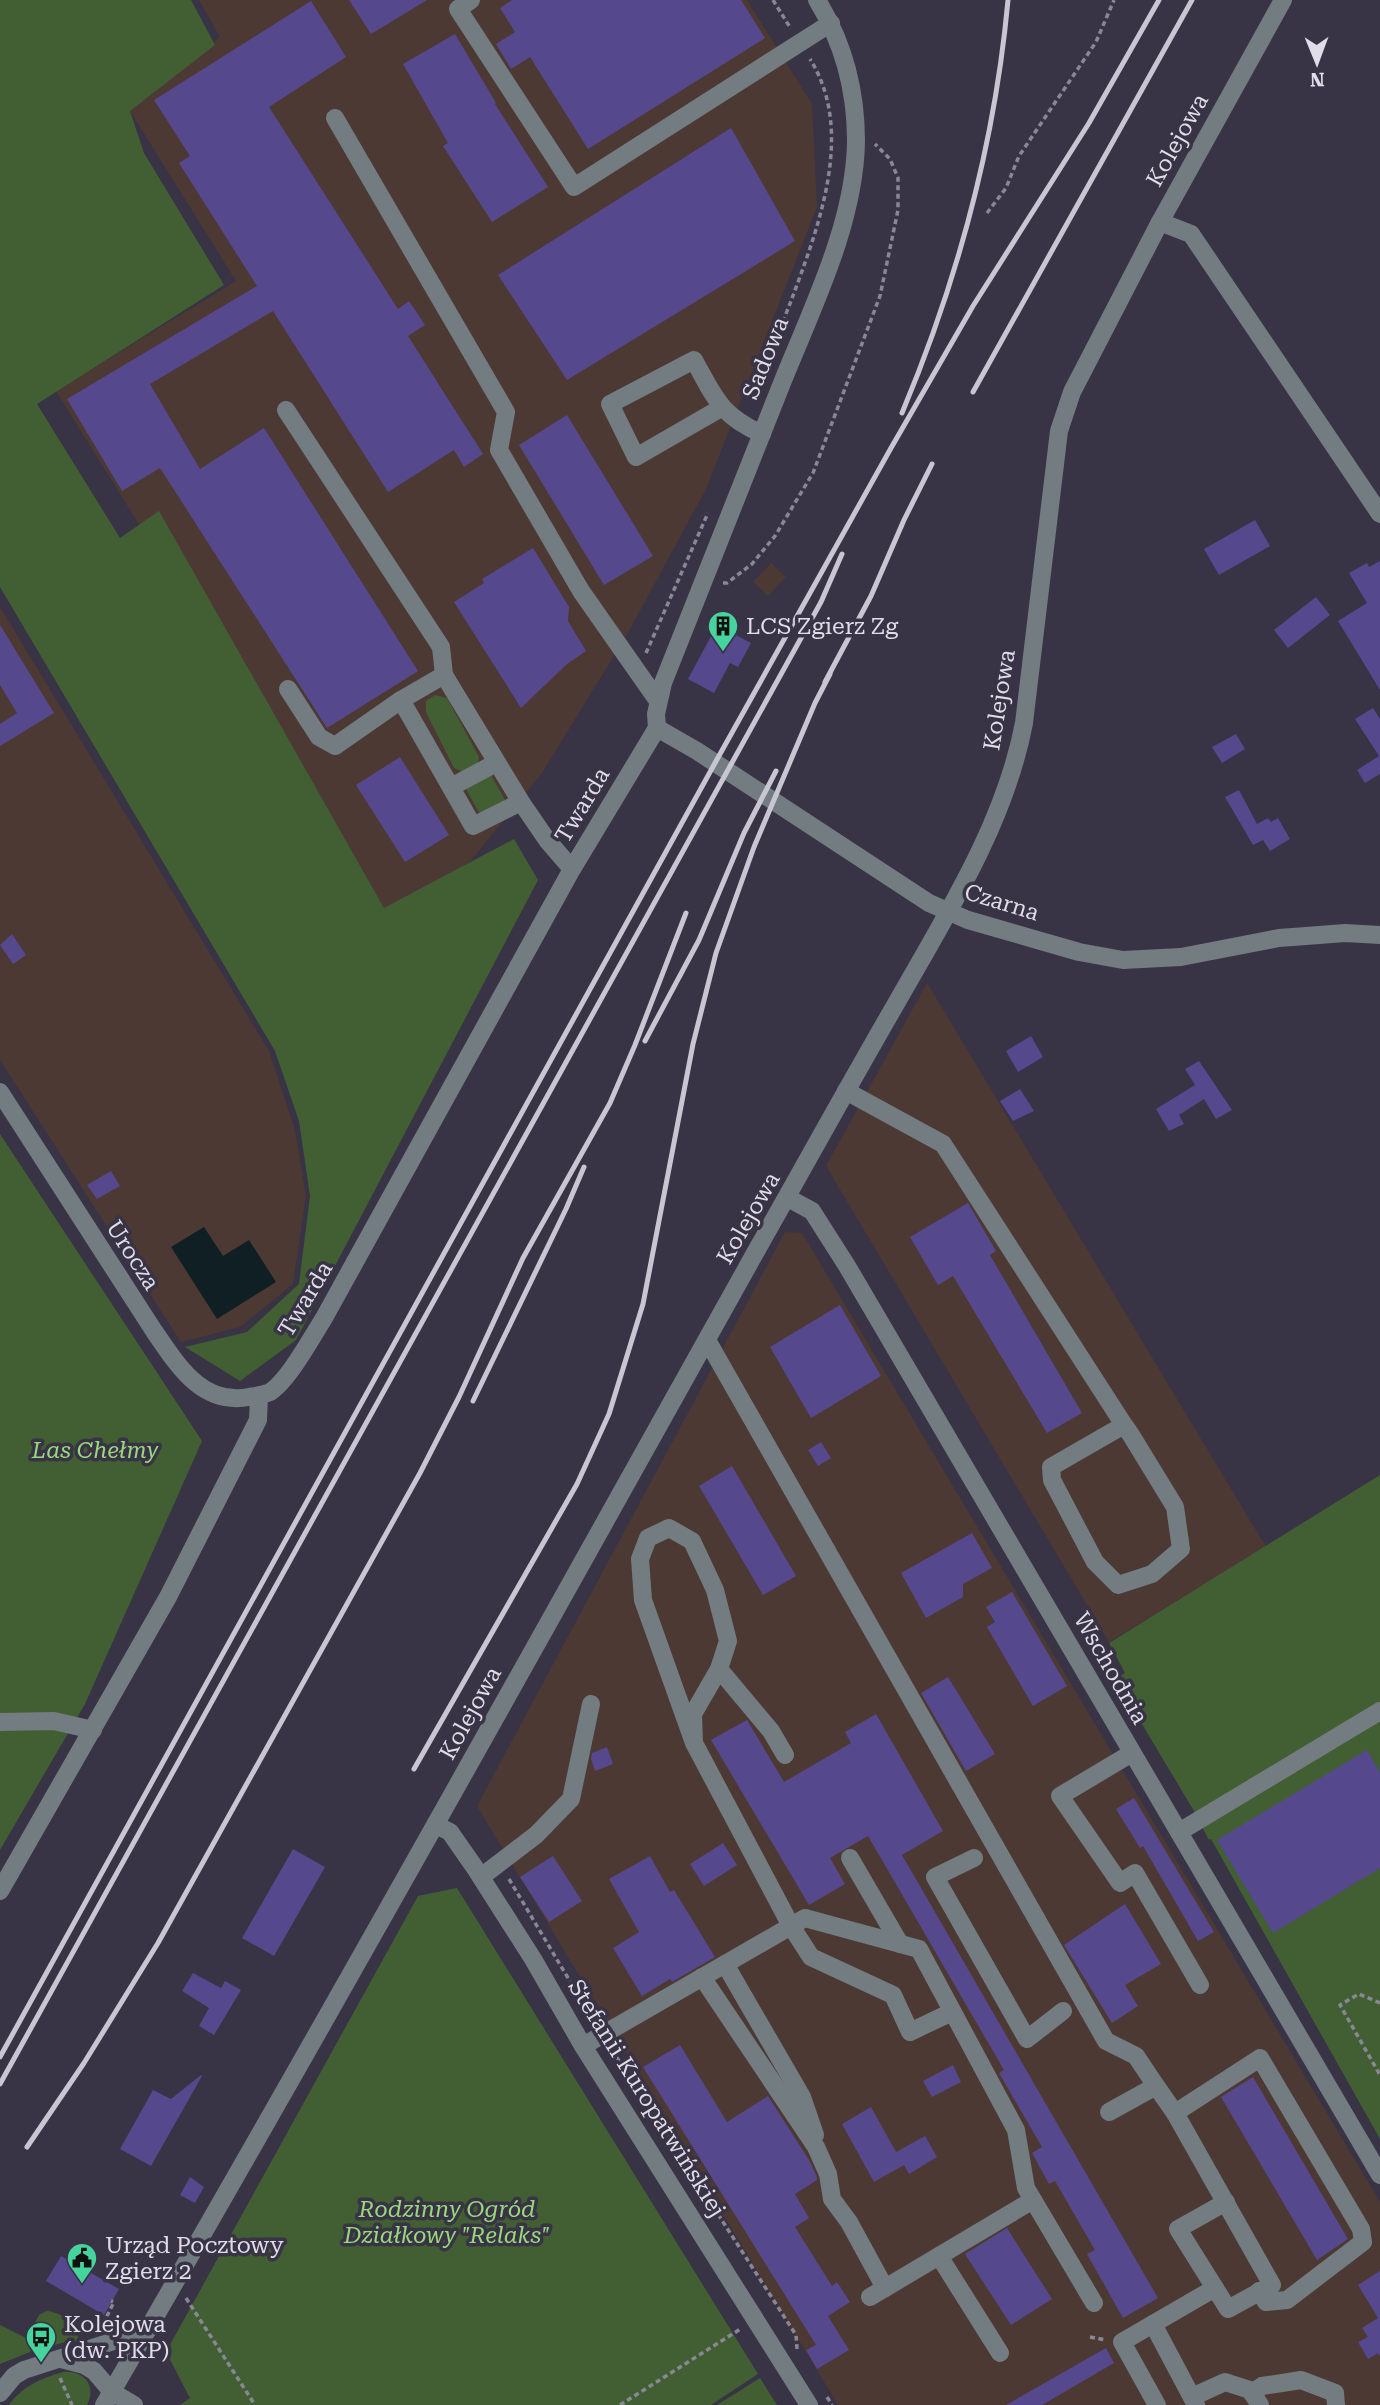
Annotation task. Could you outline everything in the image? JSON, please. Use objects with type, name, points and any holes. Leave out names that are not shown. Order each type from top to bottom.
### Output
[{"type":"street","points":[[471,0],[458,9],[575,187],[831,23]]},
{"type":"street","name":"Sadowa","points":[[657,728],[658,701],[663,684],[843,223],[853,172],[855,122],[845,62],[831,23],[817,0]]},
{"type":"street","name":"Kolejowa","points":[[108,2399],[436,1825],[949,911],[990,827],[1018,755],[1059,431],[1072,392],[1160,222],[1283,0]]},
{"type":"street","points":[[335,118],[506,412],[499,450],[582,591],[658,701]]},
{"type":"street","points":[[1160,222],[1191,234],[1380,514]]},
{"type":"street","points":[[721,408],[636,457],[610,404],[694,360],[721,408],[743,426],[762,434]]},
{"type":"street","points":[[286,410],[441,647],[444,675],[496,763],[547,840],[572,870]]},
{"type":"street","points":[[288,689],[319,737],[335,746],[401,700],[444,675]]},
{"type":"street","points":[[401,700],[473,826],[521,802]]},
{"type":"street","name":"Czarna","points":[[657,728],[705,756],[929,903],[968,920],[1079,951],[1123,960],[1181,957],[1279,938],[1345,933],[1380,936]]},
{"type":"street","name":"Twarda","points":[[259,1396],[278,1385],[324,1318],[572,870],[657,728]]},
{"type":"street","points":[[451,787],[496,763]]},
{"type":"street","points":[[846,1091],[943,1144],[1124,1425],[1175,1507],[1181,1549],[1152,1574],[1118,1585],[1095,1562],[1052,1480],[1051,1467],[1124,1425]]},
{"type":"street","name":"Urocza","points":[[0,1092],[180,1368],[195,1384],[210,1393],[233,1398],[259,1396]]},
{"type":"street","name":"Wschodnia","points":[[788,1198],[812,1211],[847,1266],[1380,2175]]},
{"type":"street","points":[[706,1340],[1107,2041],[1136,2056],[1175,2113],[1226,2202],[1272,2285],[1228,2309],[1178,2229],[1226,2202]]},
{"type":"street","points":[[0,1891],[168,1597],[258,1420],[259,1396]]},
{"type":"street","points":[[689,1714],[719,1669],[728,1641],[715,1590],[692,1541],[668,1528],[648,1538],[640,1559],[643,1600],[689,1714],[694,1743],[791,1926],[811,1957],[893,1995],[911,2032],[952,2012]]},
{"type":"street","points":[[719,1669],[771,1731],[785,1755]]},
{"type":"street","points":[[481,1877],[536,1835],[571,1799],[591,1704]]},
{"type":"street","points":[[1179,1832],[1380,1711]]},
{"type":"street","points":[[0,1722],[54,1721],[93,1730]]},
{"type":"street","points":[[1132,1753],[1060,1796],[1119,1883],[1135,1873],[1200,1985]]},
{"type":"street","name":"Stefanii Kuropatwińskiej","points":[[436,1825],[450,1832],[481,1877],[533,1959],[583,2046],[809,2405]]},
{"type":"street","points":[[850,1858],[900,1944]]},
{"type":"street","points":[[974,1858],[935,1877],[1027,2039],[1063,2011]]},
{"type":"street","points":[[583,2046],[805,1918],[919,1950],[1016,2130],[1026,2188],[1094,2303]]},
{"type":"street","points":[[725,1964],[802,2097],[828,2174],[832,2199],[849,2222],[877,2292],[1033,2200]]},
{"type":"street","points":[[702,1978],[816,2147],[828,2174]]},
{"type":"street","points":[[1175,2113],[1260,2058],[1361,2229],[1363,2242],[1287,2300],[1266,2302],[1259,2291]]},
{"type":"street","points":[[1109,2112],[1156,2086]]},
{"type":"street","points":[[939,2256],[1000,2353]]},
{"type":"street","points":[[1157,2405],[1122,2342],[1215,2288]]},
{"type":"street","points":[[1153,2324],[1194,2401],[1225,2382],[1250,2390],[1256,2399]]},
{"type":"street","points":[[0,2393],[14,2376],[24,2370],[148,2330]]},
{"type":"street","points":[[61,2359],[84,2365],[94,2371],[108,2399],[134,2405]]},
{"type":"street","points":[[1256,2399],[1262,2386],[1301,2380],[1335,2393],[1336,2405]]},
{"type":"path","points":[[743,426],[817,228],[828,189],[830,140],[824,89],[819,73],[773,0]]},
{"type":"path","points":[[987,213],[1006,188],[1019,156],[1096,42],[1114,0]]},
{"type":"path","points":[[701,587],[727,583],[752,565],[775,536],[813,473],[880,296],[898,210],[898,178],[890,159],[855,122]]},
{"type":"path","points":[[637,672],[710,508]]},
{"type":"path","points":[[499,1863],[551,1945],[602,2035],[796,2335],[797,2350]]},
{"type":"path","points":[[1380,2003],[1359,1994],[1340,2006],[1380,2075]]},
{"type":"path","points":[[175,2281],[255,2405]]},
{"type":"path","points":[[109,2313],[114,2302],[111,2301]]},
{"type":"path","points":[[620,2405],[756,2320]]},
{"type":"path","points":[[825,2394],[832,2405]]},
{"type":"shaded area","points":[[199,0],[747,0],[812,104],[817,207],[706,489],[628,633],[542,773],[402,946],[56,391],[236,281],[130,111],[220,37]]},
{"type":"shaded area","points":[[771,563],[786,577],[768,596],[753,582]]},
{"type":"shaded area","points":[[0,607],[269,1051],[295,1130],[306,1195],[293,1284],[240,1327],[181,1342],[0,1060]]},
{"type":"shaded area","points":[[927,983],[1266,1547],[1109,1642],[826,1166]]},
{"type":"shaded area","points":[[204,1227],[223,1256],[249,1240],[276,1282],[217,1319],[171,1247]]},
{"type":"shaded area","points":[[785,1232],[802,1233],[1380,2202],[1380,2405],[838,2405],[477,1806]]},
{"type":"green space","points":[[0,0],[191,0],[215,45],[130,111],[144,153],[224,285],[37,404],[120,538],[159,511],[384,908],[514,839],[538,880],[296,1340],[240,1381],[185,1347],[247,1332],[299,1284],[310,1196],[299,1121],[275,1051],[0,587]]},
{"type":"green space","points":[[435,695],[447,698],[479,757],[477,767],[466,773],[454,768],[426,712],[426,701]]},
{"type":"green space","points":[[491,775],[505,800],[480,814],[466,789]]},
{"type":"green space","name":"Las Chełmy","points":[[0,1134],[202,1441],[85,1704],[0,1850]]},
{"type":"green space","points":[[1380,1475],[1380,2139],[1211,1839],[1209,1840],[1115,1679],[1125,1673],[1109,1643]]},
{"type":"green space","name":"Rodzinny Ogród Działkowy \"Relaks\"","points":[[457,1888],[758,2374],[711,2405],[180,2405],[190,2398],[166,2352],[418,1896]]},
{"type":"green space","points":[[47,2311],[69,2320],[76,2329],[78,2340],[71,2344],[70,2341],[50,2346],[48,2338],[35,2341],[29,2334],[39,2315]]},
{"type":"green space","points":[[0,2325],[28,2339],[30,2352],[0,2364]]},
{"type":"green space","points":[[63,2372],[77,2374],[87,2381],[90,2398],[87,2405],[9,2405],[33,2384]]},
{"type":"green space","points":[[760,2378],[777,2405],[717,2405]]},
{"type":"building","points":[[349,0],[427,0],[371,34]]},
{"type":"building","points":[[512,0],[741,0],[765,38],[588,149],[530,57],[511,69],[496,44],[515,32],[500,8]]},
{"type":"building","points":[[311,1],[346,57],[269,107],[398,309],[409,301],[425,325],[408,336],[483,454],[464,467],[454,450],[388,492],[273,311],[150,384],[200,469],[264,428],[418,671],[327,728],[160,468],[122,491],[67,399],[257,286],[179,163],[190,156],[154,100]]},
{"type":"building","points":[[455,34],[495,104],[548,187],[492,222],[443,146],[448,143],[403,64]]},
{"type":"building","points":[[731,128],[795,241],[567,380],[498,275]]},
{"type":"building","points":[[567,415],[653,556],[604,585],[519,445]]},
{"type":"building","points":[[1255,520],[1270,546],[1219,575],[1204,549]]},
{"type":"building","points":[[533,548],[569,607],[568,621],[586,651],[567,664],[521,708],[454,602],[484,583],[482,579]]},
{"type":"building","points":[[1380,561],[1380,690],[1338,621],[1367,603],[1349,573],[1367,563],[1369,567]]},
{"type":"building","points":[[1316,597],[1330,615],[1288,648],[1274,630]]},
{"type":"building","points":[[0,625],[54,713],[0,746],[0,724],[17,713],[0,685]]},
{"type":"building","name":"LCS Zgierz Zg","points":[[717,625],[751,643],[738,667],[730,663],[714,693],[688,679]]},
{"type":"building","points":[[1373,708],[1380,719],[1380,774],[1365,783],[1357,770],[1379,756],[1355,719]]},
{"type":"building","points":[[1236,734],[1245,749],[1222,763],[1212,747]]},
{"type":"building","points":[[400,757],[449,835],[405,862],[356,785]]},
{"type":"building","points":[[1239,790],[1257,824],[1268,818],[1271,822],[1278,818],[1290,839],[1270,851],[1263,840],[1253,845],[1225,797]]},
{"type":"building","points":[[12,934],[26,955],[13,964],[0,945]]},
{"type":"building","points":[[1031,1036],[1043,1057],[1018,1072],[1006,1051]]},
{"type":"building","points":[[1199,1061],[1232,1110],[1216,1119],[1204,1099],[1179,1115],[1184,1124],[1169,1131],[1156,1109],[1195,1085],[1185,1069]]},
{"type":"building","points":[[1020,1089],[1034,1111],[1013,1121],[1000,1101]]},
{"type":"building","points":[[111,1171],[120,1186],[97,1199],[87,1185]]},
{"type":"building","points":[[968,1203],[996,1251],[990,1255],[1082,1413],[1047,1433],[953,1276],[938,1285],[910,1237]]},
{"type":"building","points":[[840,1305],[881,1376],[811,1418],[770,1347]]},
{"type":"building","points":[[821,1442],[831,1458],[818,1466],[808,1450]]},
{"type":"building","points":[[732,1466],[796,1576],[763,1595],[699,1486]]},
{"type":"building","points":[[972,1533],[992,1568],[963,1584],[963,1597],[926,1618],[901,1573]]},
{"type":"building","points":[[1012,1592],[1067,1686],[1033,1706],[987,1627],[995,1622],[986,1607]]},
{"type":"building","points":[[948,1677],[995,1754],[966,1771],[921,1693]]},
{"type":"building","points":[[876,1714],[943,1831],[902,1855],[1158,2298],[1123,2318],[1087,2254],[1095,2250],[1055,2181],[1049,2184],[1032,2153],[1042,2147],[999,2073],[1004,2070],[868,1836],[830,1858],[845,1884],[809,1905],[711,1740],[747,1720],[784,1782],[851,1743],[845,1732]]},
{"type":"building","points":[[607,1747],[613,1764],[595,1771],[592,1753]]},
{"type":"building","points":[[1367,1750],[1380,1773],[1380,1868],[1273,1933],[1217,1840]]},
{"type":"building","points":[[1134,1798],[1214,1932],[1198,1941],[1143,1846],[1140,1848],[1116,1809]]},
{"type":"building","points":[[723,1843],[737,1865],[704,1886],[690,1864]]},
{"type":"building","points":[[293,1849],[325,1867],[274,1956],[242,1938]]},
{"type":"building","points":[[553,1856],[582,1901],[549,1922],[520,1877]]},
{"type":"building","points":[[650,1856],[670,1892],[674,1890],[715,1957],[642,1996],[613,1948],[639,1932],[609,1879]]},
{"type":"building","points":[[1125,1904],[1161,1964],[1125,1985],[1138,2006],[1112,2023],[1064,1945]]},
{"type":"building","points":[[193,1973],[221,1988],[225,1981],[241,1990],[214,2035],[199,2026],[209,2008],[182,1991]]},
{"type":"building","points":[[680,2045],[727,2122],[768,2096],[817,2177],[817,2180],[795,2194],[809,2218],[795,2227],[832,2286],[837,2282],[850,2302],[828,2316],[849,2350],[817,2369],[806,2350],[816,2345],[643,2067]]},
{"type":"building","points":[[953,2065],[961,2082],[932,2097],[923,2081]]},
{"type":"building","points":[[201,2075],[151,2166],[120,2149],[153,2090],[171,2099]]},
{"type":"building","points":[[1253,2077],[1348,2239],[1317,2260],[1221,2097]]},
{"type":"building","points":[[871,2107],[896,2152],[925,2136],[937,2157],[909,2174],[904,2165],[874,2182],[842,2124]]},
{"type":"building","points":[[190,2177],[204,2187],[195,2203],[180,2195]]},
{"type":"building","points":[[1007,2228],[1052,2299],[1011,2325],[965,2254]]},
{"type":"building","name":"Urząd Pocztowy Zgierz 2","points":[[61,2256],[119,2289],[104,2315],[46,2281]]},
{"type":"building","points":[[1380,2271],[1380,2356],[1378,2353],[1368,2359],[1358,2342],[1368,2337],[1362,2328],[1378,2318],[1358,2285]]},
{"type":"building","points":[[1106,2348],[1114,2363],[1042,2405],[1006,2405]]},
{"type":"railway","points":[[902,413],[940,313],[971,211],[994,106],[1008,0]]},
{"type":"railway","points":[[0,2057],[891,448],[973,306],[1089,123],[1159,0]]},
{"type":"railway","points":[[973,392],[1192,0]]},
{"type":"railway","points":[[825,682],[871,596],[932,464]]},
{"type":"railway","points":[[0,2084],[821,602],[842,554]]},
{"type":"railway","points":[[414,1769],[577,1484],[609,1414],[643,1304],[693,1044],[716,953],[754,847],[830,674]]},
{"type":"railway","points":[[645,1041],[699,940],[744,833],[776,771]]},
{"type":"railway","points":[[27,2147],[84,2063],[158,1943],[420,1473],[459,1397],[523,1258],[610,1103],[686,913]]},
{"type":"railway","points":[[473,1401],[584,1167]]},
{"type":"place","name":"LCS Zgierz Zg","points":[[723,653]]},
{"type":"place","name":"Urząd Pocztowy Zgierz 2","points":[[82,2285]]},
{"type":"place","name":"Kolejowa (dw. PKP)","points":[[41,2364]]}]
